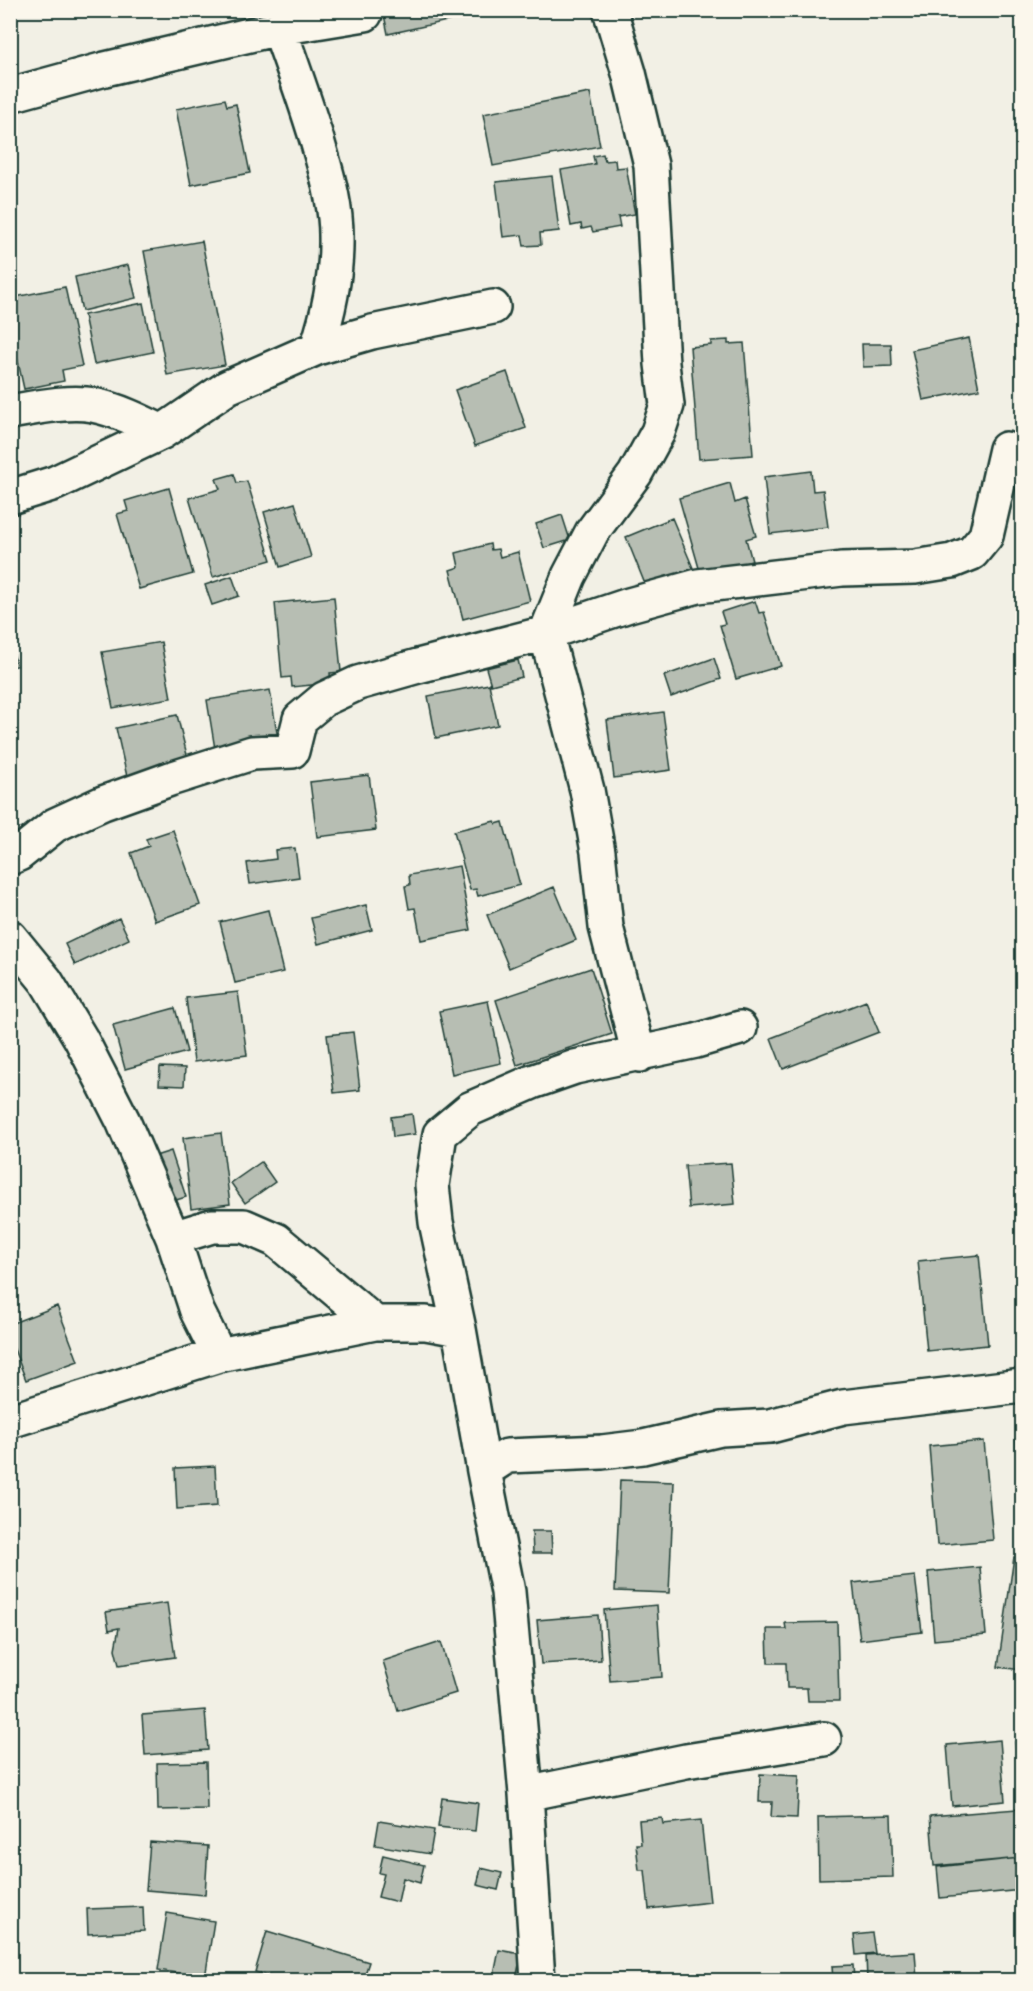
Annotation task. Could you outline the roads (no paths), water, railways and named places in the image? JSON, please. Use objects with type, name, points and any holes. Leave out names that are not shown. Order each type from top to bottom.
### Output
[{"type":"street","points":[[610,10],[629,73],[651,165],[662,364],[667,405],[658,432],[635,474],[592,532],[574,567],[546,633],[587,790],[606,927],[639,1055]]},
{"type":"street","points":[[10,95],[105,69],[279,28],[365,14]]},
{"type":"street","points":[[279,28],[311,117],[332,192],[336,235],[334,280],[326,322],[317,348]]},
{"type":"street","points":[[10,497],[55,483],[162,432],[228,387],[317,348],[372,332],[493,307]]},
{"type":"street","points":[[10,412],[46,405],[91,404],[124,413],[162,432]]},
{"type":"street","points":[[10,858],[19,854],[55,825],[104,803],[252,753],[292,751],[300,719],[324,699],[358,683],[546,633],[629,604],[698,585],[842,569],[915,567],[952,561],[972,553],[986,536],[1006,449]]},
{"type":"street","points":[[10,937],[46,981],[81,1039],[123,1121],[173,1238],[197,1311],[219,1355]]},
{"type":"street","points":[[538,1980],[526,1794],[508,1592],[483,1471],[459,1329],[436,1222],[432,1185],[440,1134],[470,1109],[532,1082],[575,1067],[613,1058],[639,1055],[740,1028]]},
{"type":"street","points":[[173,1238],[212,1226],[244,1226],[276,1240],[375,1323]]},
{"type":"street","points":[[10,1421],[219,1355],[375,1323],[426,1323],[459,1329]]},
{"type":"street","points":[[483,1471],[507,1456],[602,1452],[643,1447],[721,1429],[770,1425],[843,1407],[1023,1386]]},
{"type":"street","points":[[526,1794],[686,1761],[824,1739]]}]
